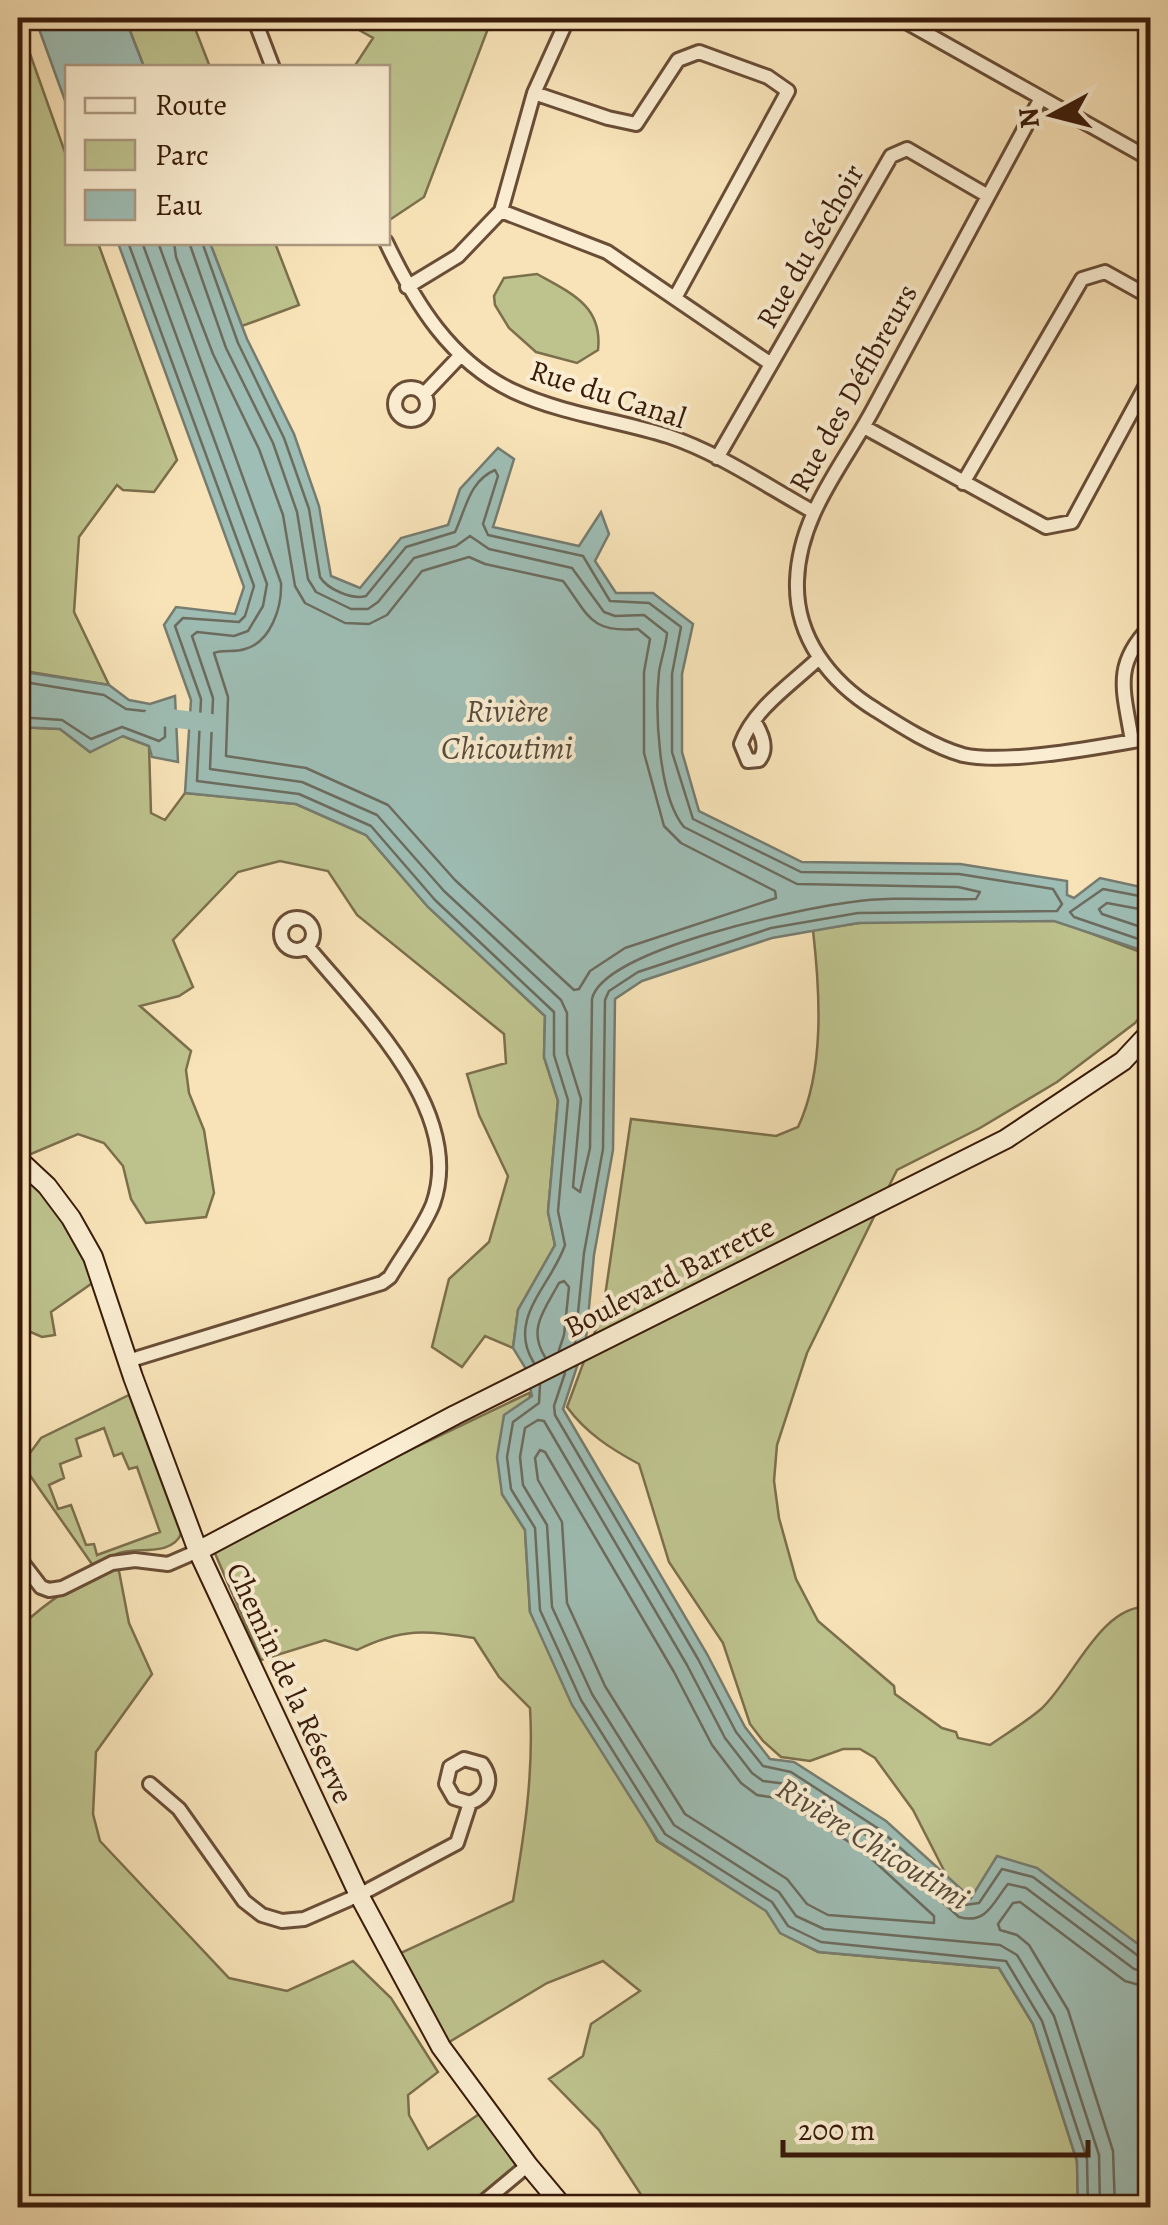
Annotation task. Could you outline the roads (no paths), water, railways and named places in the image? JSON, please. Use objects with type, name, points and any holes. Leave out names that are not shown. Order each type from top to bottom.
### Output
[{"type":"street","points":[[254,18],[271,65]]},
{"type":"street","points":[[407,288],[458,256],[502,212],[534,93],[568,18]]},
{"type":"street","points":[[898,18],[1150,158]]},
{"type":"street","points":[[534,93],[636,124],[678,60],[699,52],[768,77],[788,91],[676,296]]},
{"type":"street","name":"Rue des Défibreurs","points":[[1041,98],[864,427],[812,511],[797,576],[797,597],[804,629],[819,658],[856,697],[958,753],[1012,757],[1150,738]]},
{"type":"street","name":"Rue du Séchoir","points":[[717,458],[891,156],[907,149],[988,196]]},
{"type":"street","points":[[502,212],[608,252],[771,364]]},
{"type":"street","name":"Rue du Canal","points":[[387,245],[407,288],[431,325],[461,355],[512,391],[670,437],[717,458],[812,511]]},
{"type":"street","points":[[963,483],[1082,279],[1105,272],[1150,297]]},
{"type":"street","points":[[424,394],[461,355]]},
{"type":"street","points":[[864,427],[1046,527],[1072,522],[1150,378]]},
{"type":"street","points":[[1132,741],[1124,693],[1126,656],[1150,626]]},
{"type":"street","points":[[754,720],[819,658]]},
{"type":"street","points":[[128,1361],[382,1282],[390,1276],[434,1201],[437,1149],[434,1122],[423,1097],[308,946]]},
{"type":"street","name":"Boulevard Barrette","points":[[198,1550],[456,1415],[1006,1139],[1123,1061],[1150,1032]]},
{"type":"street","name":"Chemin de la Réserve","points":[[18,1159],[47,1186],[71,1218],[92,1257],[198,1550],[359,1895],[440,2047],[564,2208]]},
{"type":"street","points":[[18,1557],[42,1588],[49,1590],[62,1588],[112,1562],[168,1564],[198,1550]]},
{"type":"street","points":[[150,1784],[179,1809],[244,1901],[262,1915],[282,1921],[304,1920],[457,1843],[470,1803]]},
{"type":"street","points":[[482,2208],[486,2200],[528,2165]]},
{"type":"water","points":[[35,18],[125,18],[143,65],[65,65],[65,100]]},
{"type":"water","name":"Rivière Chicoutimi","points":[[119,245],[211,245],[247,339],[294,434],[319,506],[331,576],[360,588],[401,538],[448,525],[460,489],[498,448],[514,459],[493,527],[579,546],[601,512],[609,534],[595,561],[616,593],[653,593],[693,624],[682,674],[682,752],[699,811],[802,862],[960,864],[1067,881],[1067,895],[1074,898],[1100,878],[1150,889],[1150,953],[1054,921],[858,923],[772,938],[642,981],[615,999],[613,1150],[594,1255],[586,1339],[563,1409],[707,1654],[745,1727],[770,1759],[794,1762],[886,1821],[971,1898],[997,1856],[1037,1868],[1150,1953],[1150,2207],[1078,2207],[1077,2161],[1033,2024],[999,1968],[819,1952],[780,1933],[766,1911],[658,1841],[572,1705],[530,1612],[525,1530],[502,1494],[497,1457],[504,1415],[532,1396],[526,1369],[513,1348],[518,1310],[555,1245],[548,1212],[558,1101],[544,1057],[545,1016],[428,907],[366,835],[296,804],[185,793],[191,700],[164,625],[176,607],[235,614],[244,587]]},
{"type":"water","points":[[18,671],[109,685],[129,700],[150,704],[175,696],[178,762],[152,757],[149,746],[123,736],[90,752],[60,729],[18,727]]},
{"type":"waterway","name":"Rivière Chicoutimi","points":[[153,716],[211,723]]}]
